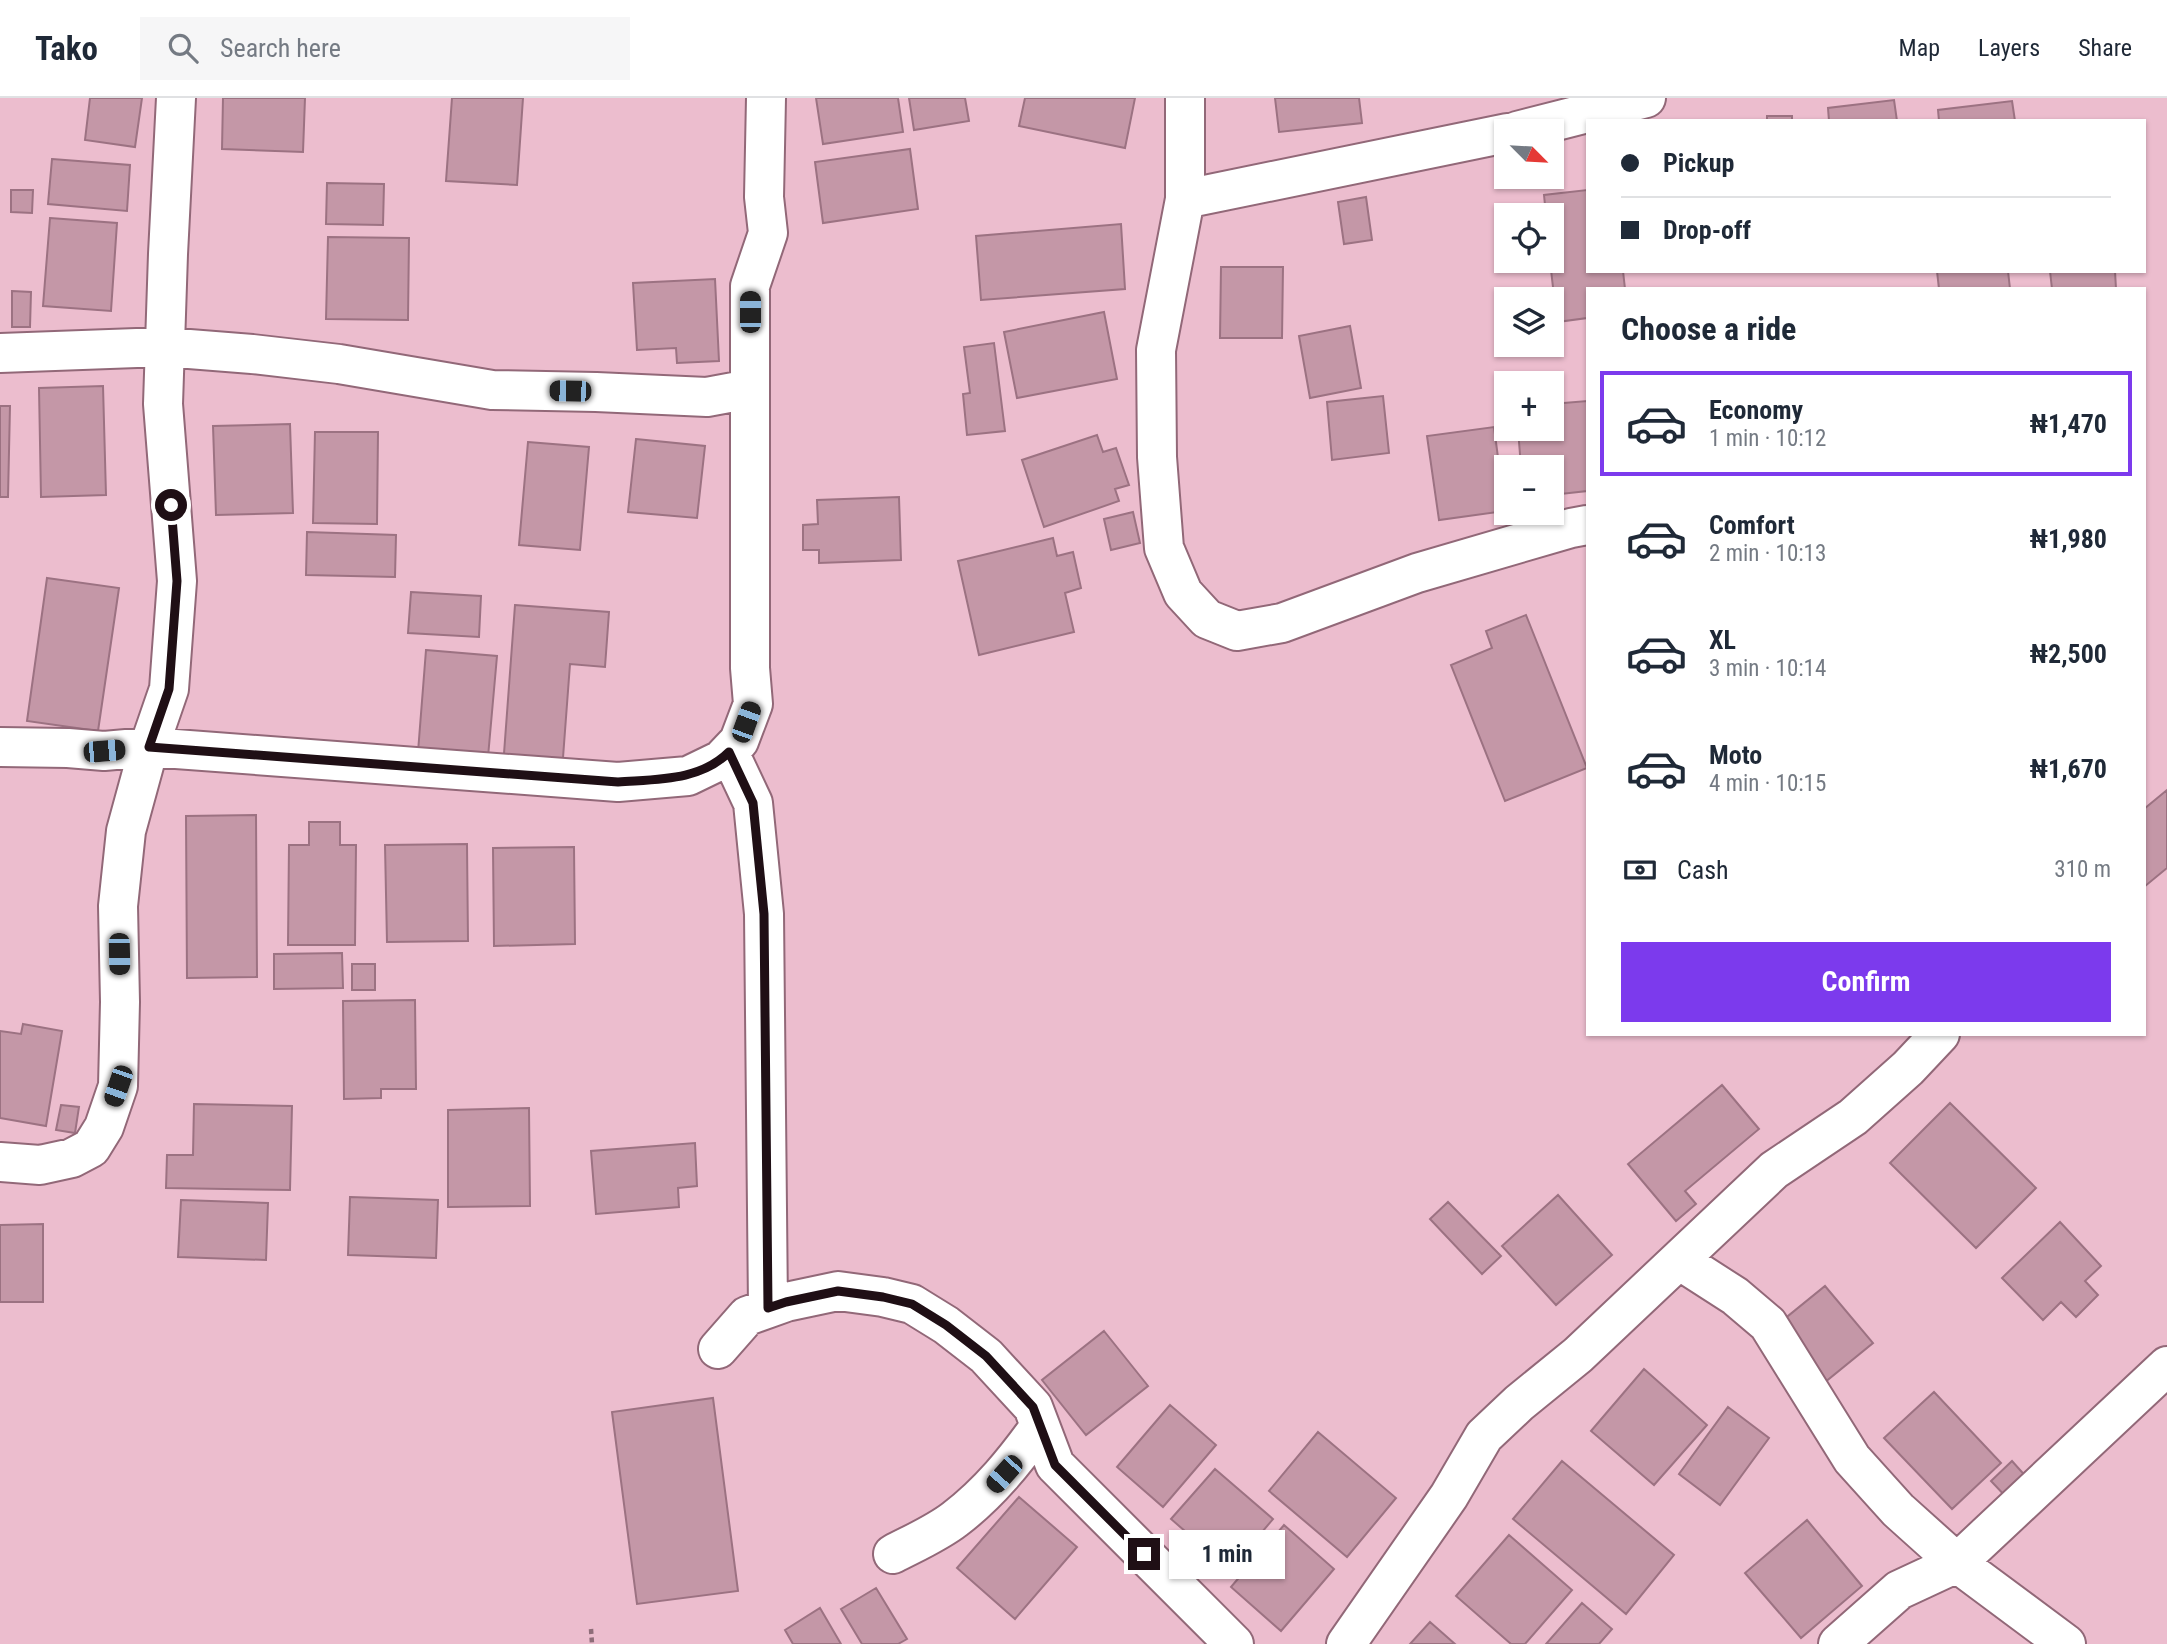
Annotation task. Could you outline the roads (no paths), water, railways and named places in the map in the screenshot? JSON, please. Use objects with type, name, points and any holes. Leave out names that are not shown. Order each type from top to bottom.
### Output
[{"type":"street","points":[[0,1162],[40,1164],[72,1158],[91,1148],[104,1127],[118,1086],[118,906],[126,831],[149,747],[169,689],[177,581],[163,404],[176,98]]},
{"type":"street","points":[[0,747],[104,751],[149,747],[618,782],[688,776],[721,760],[739,741],[753,704],[750,668],[750,286],[768,233],[764,197],[766,98]]},
{"type":"street","points":[[1185,98],[1185,199],[1156,350],[1157,457],[1164,548],[1183,593],[1207,619],[1237,631],[1282,622],[1417,573],[1586,525]]},
{"type":"street","points":[[1564,119],[1646,98]]},
{"type":"street","points":[[1185,199],[1494,136]]},
{"type":"street","points":[[0,353],[164,347],[339,364],[492,390],[707,397],[750,389]]},
{"type":"street","points":[[729,752],[753,803],[764,914],[768,1308]]},
{"type":"street","points":[[1346,1644],[1449,1496],[1483,1436],[1578,1355],[1774,1170],[1853,1117],[1908,1068],[1938,1036]]},
{"type":"street","points":[[1679,1260],[1735,1296],[1768,1324],[1852,1459],[1898,1510],[1957,1563],[2066,1644]]},
{"type":"street","points":[[718,1349],[747,1315],[786,1302],[838,1291],[912,1304],[946,1325],[986,1356],[1033,1407],[1055,1465],[1234,1644]]},
{"type":"street","points":[[1838,1644],[1899,1590],[1957,1563],[2167,1366]]},
{"type":"street","points":[[893,1554],[953,1521],[991,1488],[1017,1460],[1040,1426]]}]
